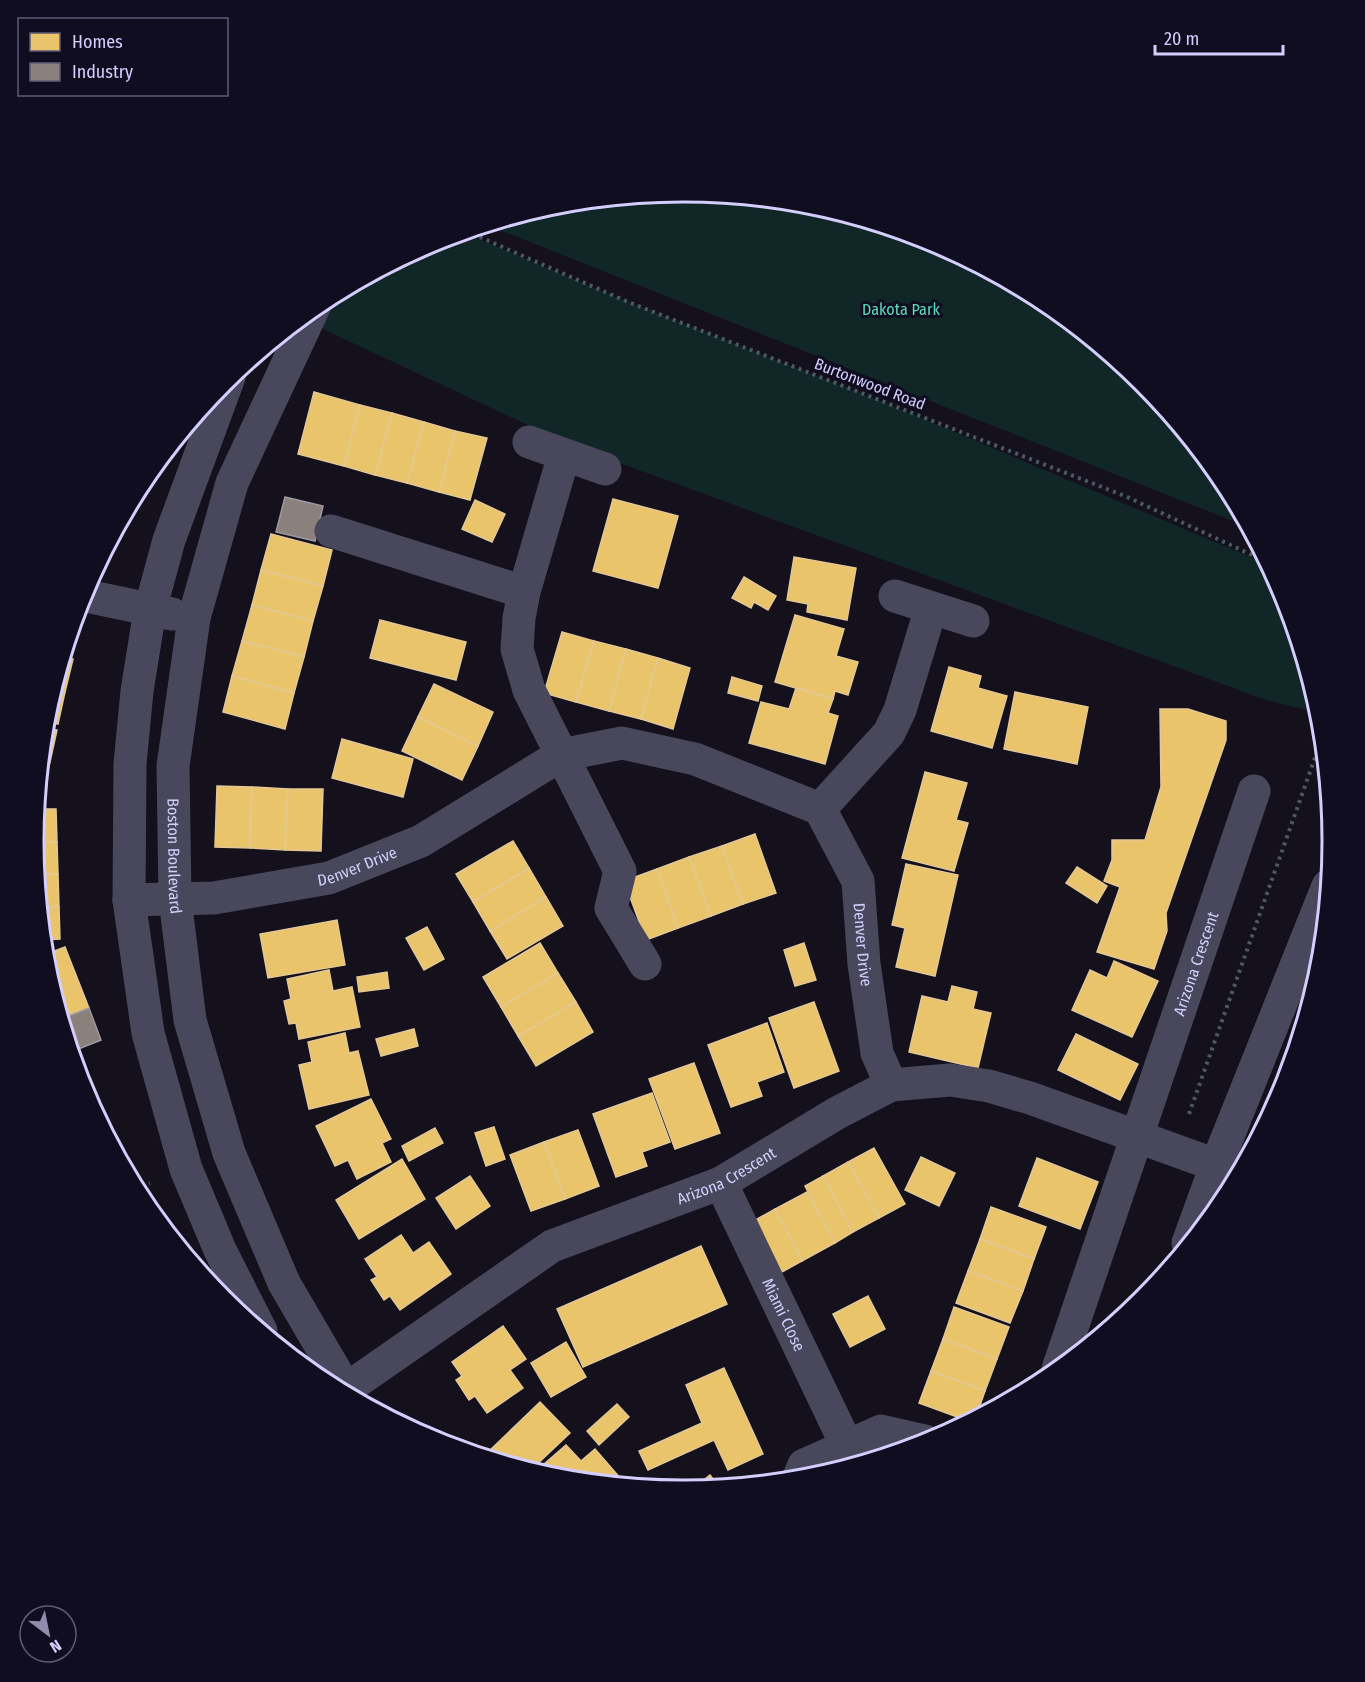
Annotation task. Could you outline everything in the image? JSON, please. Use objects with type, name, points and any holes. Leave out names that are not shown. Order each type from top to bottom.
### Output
[{"type":"street","name":"Boston Boulevard","points":[[306,325],[267,404],[232,483],[194,618],[173,766],[175,899],[190,1020],[229,1153],[284,1283],[338,1379]]},
{"type":"street","points":[[220,400],[169,540],[150,610],[137,691],[130,764],[129,900],[148,1033],[186,1169],[220,1250],[251,1312]]},
{"type":"street","points":[[529,442],[605,469]]},
{"type":"street","points":[[564,455],[524,592],[517,649],[529,690],[620,871],[611,908],[645,964]]},
{"type":"street","points":[[331,531],[524,592]]},
{"type":"street","points":[[895,596],[973,621]]},
{"type":"street","points":[[92,597],[194,618]]},
{"type":"street","points":[[820,809],[889,733],[900,710],[931,608]]},
{"type":"street","name":"Denver Drive","points":[[129,900],[214,898],[329,878],[420,841],[561,755],[622,743],[695,759],[820,809],[858,881],[864,964],[877,1053],[891,1085]]},
{"type":"street","name":"Arizona Crescent","points":[[1064,1353],[1254,791]]},
{"type":"street","points":[[1211,1200],[1227,1170],[1317,918]]},
{"type":"street","name":"Arizona Crescent","points":[[353,1388],[552,1246],[721,1183],[837,1113],[891,1085],[950,1080],[989,1086],[1030,1098],[1227,1170]]},
{"type":"street","name":"Miami Close","points":[[721,1183],[847,1446]]},
{"type":"street","points":[[809,1468],[847,1446],[881,1431],[910,1438]]},
{"type":"path","name":"Burtonwood Road","points":[[477,236],[628,302],[1125,496],[1255,556]]},
{"type":"path","points":[[1187,1119],[1316,756]]},
{"type":"path","points":[[144,1185],[154,1181]]},
{"type":"green space","name":"Dakota Park","points":[[641,203],[724,203],[807,214],[888,236],[927,251],[965,268],[1038,310],[1104,361],[1163,420],[1214,486],[1236,522],[498,230],[558,214],[599,207]]},
{"type":"green space","points":[[474,237],[628,302],[881,401],[1257,560],[1288,636],[1308,710],[1266,700],[568,444],[310,323],[363,288],[400,268]]},
{"type":"building: Homes","points":[[314,392],[360,405],[344,466],[298,454]]},
{"type":"building: Homes","points":[[360,405],[392,413],[375,475],[344,466]]},
{"type":"building: Homes","points":[[392,413],[424,422],[407,483],[375,475]]},
{"type":"building: Homes","points":[[424,422],[455,431],[439,492],[407,483]]},
{"type":"building: Homes","points":[[455,431],[487,438],[470,500],[439,492]]},
{"type":"building: Homes","points":[[613,499],[678,516],[658,588],[593,571]]},
{"type":"building: Homes","points":[[475,500],[505,514],[492,542],[462,529]]},
{"type":"building: Homes","points":[[271,534],[332,550],[323,586],[261,570]]},
{"type":"building: Homes","points":[[794,557],[856,568],[847,620],[807,612],[808,604],[787,600]]},
{"type":"building: Homes","points":[[261,570],[323,586],[313,621],[252,605]]},
{"type":"building: Homes","points":[[744,577],[776,596],[768,610],[754,602],[751,608],[732,598]]},
{"type":"building: Homes","points":[[252,605],[313,621],[304,657],[242,641]]},
{"type":"building: Homes","points":[[795,615],[844,629],[836,656],[858,662],[848,695],[835,691],[833,699],[775,682]]},
{"type":"building: Homes","points":[[380,620],[466,642],[456,680],[370,658]]},
{"type":"building: Homes","points":[[562,632],[594,641],[576,702],[544,693]]},
{"type":"building: Homes","points":[[242,641],[304,657],[294,693],[232,676]]},
{"type":"building: Homes","points":[[594,641],[626,649],[609,711],[576,702]]},
{"type":"building: Homes","points":[[626,649],[658,658],[641,719],[609,711]]},
{"type":"building: Homes","points":[[70,658],[73,659],[65,692],[62,691]]},
{"type":"building: Homes","points":[[658,658],[690,668],[673,729],[641,719]]},
{"type":"building: Homes","points":[[949,667],[981,676],[978,688],[1007,696],[992,748],[931,731]]},
{"type":"building: Homes","points":[[232,676],[294,693],[285,729],[223,712]]},
{"type":"building: Homes","points":[[732,677],[762,686],[758,701],[728,693]]},
{"type":"building: Homes","points":[[434,684],[493,712],[478,746],[418,717]]},
{"type":"building: Homes","points":[[796,688],[833,699],[828,713],[838,716],[825,764],[749,743],[761,702],[789,709]]},
{"type":"building: Homes","points":[[62,691],[65,692],[58,724],[55,723]]},
{"type":"building: Homes","points":[[1015,692],[1088,707],[1077,764],[1004,749]]},
{"type":"building: Homes","points":[[1160,709],[1188,709],[1226,721],[1226,740],[1166,913],[1167,931],[1154,969],[1097,952],[1120,887],[1104,881],[1112,860],[1112,840],[1145,840],[1161,787]]},
{"type":"building: Homes","points":[[418,717],[478,746],[462,780],[402,751]]},
{"type":"building: Homes","points":[[54,729],[57,730],[50,762],[49,758]]},
{"type":"building: Homes","points":[[342,739],[413,759],[403,797],[332,778]]},
{"type":"building: Homes","points":[[925,772],[967,783],[956,820],[968,823],[954,871],[902,858]]},
{"type":"building: Homes","points":[[217,786],[252,787],[250,848],[215,847]]},
{"type":"building: Homes","points":[[252,787],[288,789],[285,850],[250,848]]},
{"type":"building: Homes","points":[[288,789],[323,789],[321,851],[285,850]]},
{"type":"building: Homes","points":[[45,809],[56,809],[57,842],[44,842]]},
{"type":"building: Homes","points":[[755,834],[776,893],[743,904],[722,846]]},
{"type":"building: Homes","points":[[513,841],[529,868],[473,902],[456,874]]},
{"type":"building: Homes","points":[[44,842],[57,842],[58,874],[45,875]]},
{"type":"building: Homes","points":[[722,846],[743,904],[711,916],[689,857]]},
{"type":"building: Homes","points":[[689,857],[711,916],[678,928],[657,869]]},
{"type":"building: Homes","points":[[906,864],[958,875],[935,976],[896,967],[905,928],[892,925]]},
{"type":"building: Homes","points":[[1077,867],[1107,886],[1097,903],[1066,883]]},
{"type":"building: Homes","points":[[529,868],[546,897],[490,931],[473,902]]},
{"type":"building: Homes","points":[[657,869],[678,928],[646,940],[624,881]]},
{"type":"building: Homes","points":[[58,874],[59,907],[47,907],[45,875]]},
{"type":"building: Homes","points":[[546,897],[563,926],[507,959],[490,931]]},
{"type":"building: Homes","points":[[47,907],[59,907],[60,939],[52,939]]},
{"type":"building: Homes","points":[[337,920],[345,965],[268,978],[260,934]]},
{"type":"building: Homes","points":[[427,927],[444,959],[424,970],[406,938]]},
{"type":"building: Homes","points":[[540,943],[558,973],[501,1007],[483,977]]},
{"type":"building: Homes","points":[[804,943],[816,980],[795,986],[784,950]]},
{"type":"building: Homes","points":[[65,947],[89,1008],[68,1016],[54,951]]},
{"type":"building: Homes","points":[[1114,961],[1158,981],[1132,1037],[1072,1010],[1090,970],[1107,978]]},
{"type":"building: Homes","points":[[329,970],[333,991],[352,987],[360,1027],[299,1039],[296,1023],[289,1024],[284,1001],[291,999],[287,979]]},
{"type":"building: Homes","points":[[387,972],[389,988],[359,992],[357,977]]},
{"type":"building: Homes","points":[[558,973],[576,1002],[518,1036],[501,1007]]},
{"type":"building: Homes","points":[[952,986],[977,992],[973,1009],[991,1013],[978,1068],[909,1052],[922,996],[948,1002]]},
{"type":"building: Homes","points":[[576,1002],[593,1032],[536,1066],[518,1036]]},
{"type":"building: Homes","points":[[814,1002],[839,1071],[794,1088],[769,1018]]},
{"type":"building: Homes","points":[[767,1023],[784,1072],[757,1082],[762,1096],[731,1107],[708,1045]]},
{"type":"building: Homes","points":[[414,1029],[418,1046],[381,1056],[376,1039]]},
{"type":"building: Homes","points":[[345,1033],[349,1053],[358,1051],[369,1095],[309,1109],[299,1065],[312,1062],[308,1042]]},
{"type":"building: Homes","points":[[1076,1034],[1138,1064],[1120,1100],[1058,1070]]},
{"type":"building: Homes","points":[[694,1063],[720,1133],[675,1149],[649,1079]]},
{"type":"building: Homes","points":[[652,1093],[670,1142],[642,1152],[647,1166],[616,1177],[593,1114]]},
{"type":"building: Homes","points":[[371,1099],[391,1139],[382,1143],[391,1162],[357,1179],[348,1160],[335,1166],[316,1126]]},
{"type":"building: Homes","points":[[494,1127],[505,1159],[486,1166],[475,1133]]},
{"type":"building: Homes","points":[[435,1128],[443,1143],[409,1161],[402,1146]]},
{"type":"building: Homes","points":[[578,1130],[599,1186],[565,1199],[544,1142]]},
{"type":"building: Homes","points":[[544,1142],[565,1199],[531,1211],[510,1155]]},
{"type":"building: Homes","points":[[874,1148],[905,1204],[879,1218],[848,1162]]},
{"type":"building: Homes","points":[[921,1157],[955,1173],[939,1206],[905,1190]]},
{"type":"building: Homes","points":[[1037,1158],[1098,1182],[1080,1229],[1019,1206]]},
{"type":"building: Homes","points":[[402,1159],[425,1199],[359,1239],[336,1200]]},
{"type":"building: Homes","points":[[848,1162],[879,1218],[853,1232],[823,1176]]},
{"type":"building: Homes","points":[[470,1176],[490,1206],[456,1229],[436,1198]]},
{"type":"building: Homes","points":[[823,1176],[853,1232],[835,1243],[805,1186]]},
{"type":"building: Homes","points":[[807,1192],[835,1243],[802,1261],[775,1209]]},
{"type":"building: Homes","points":[[991,1207],[1046,1227],[1034,1259],[980,1239]]},
{"type":"building: Homes","points":[[775,1209],[802,1261],[771,1278],[743,1227]]},
{"type":"building: Homes","points":[[401,1235],[413,1253],[429,1242],[451,1274],[400,1310],[390,1296],[384,1300],[371,1280],[377,1277],[365,1259]]},
{"type":"building: Homes","points":[[980,1239],[1034,1259],[1023,1291],[968,1271]]},
{"type":"building: Homes","points":[[701,1246],[727,1304],[583,1367],[557,1309]]},
{"type":"building: Homes","points":[[968,1271],[1023,1291],[1010,1323],[956,1303]]},
{"type":"building: Homes","points":[[868,1296],[885,1329],[850,1347],[833,1314]]},
{"type":"building: Homes","points":[[954,1307],[1009,1327],[997,1359],[943,1339]]},
{"type":"building: Homes","points":[[503,1326],[526,1359],[510,1370],[523,1388],[487,1413],[475,1396],[469,1400],[456,1380],[462,1376],[452,1362]]},
{"type":"building: Homes","points":[[943,1339],[997,1359],[985,1391],[931,1371]]},
{"type":"building: Homes","points":[[566,1342],[586,1377],[551,1397],[531,1363]]},
{"type":"building: Homes","points":[[724,1368],[763,1454],[728,1470],[714,1440],[648,1470],[639,1451],[702,1423],[686,1385]]},
{"type":"building: Homes","points":[[931,1371],[985,1391],[980,1406],[958,1417],[919,1403]]},
{"type":"building: Homes","points":[[540,1402],[570,1433],[538,1463],[490,1450]]},
{"type":"building: Homes","points":[[617,1404],[629,1417],[599,1445],[587,1431]]},
{"type":"building: Homes","points":[[566,1445],[581,1461],[595,1449],[619,1477],[599,1475],[544,1464]]},
{"type":"building: Industry","points":[[285,497],[323,506],[315,541],[276,532]]},
{"type":"building: Industry","points":[[89,1008],[101,1040],[78,1049],[68,1016]]}]
